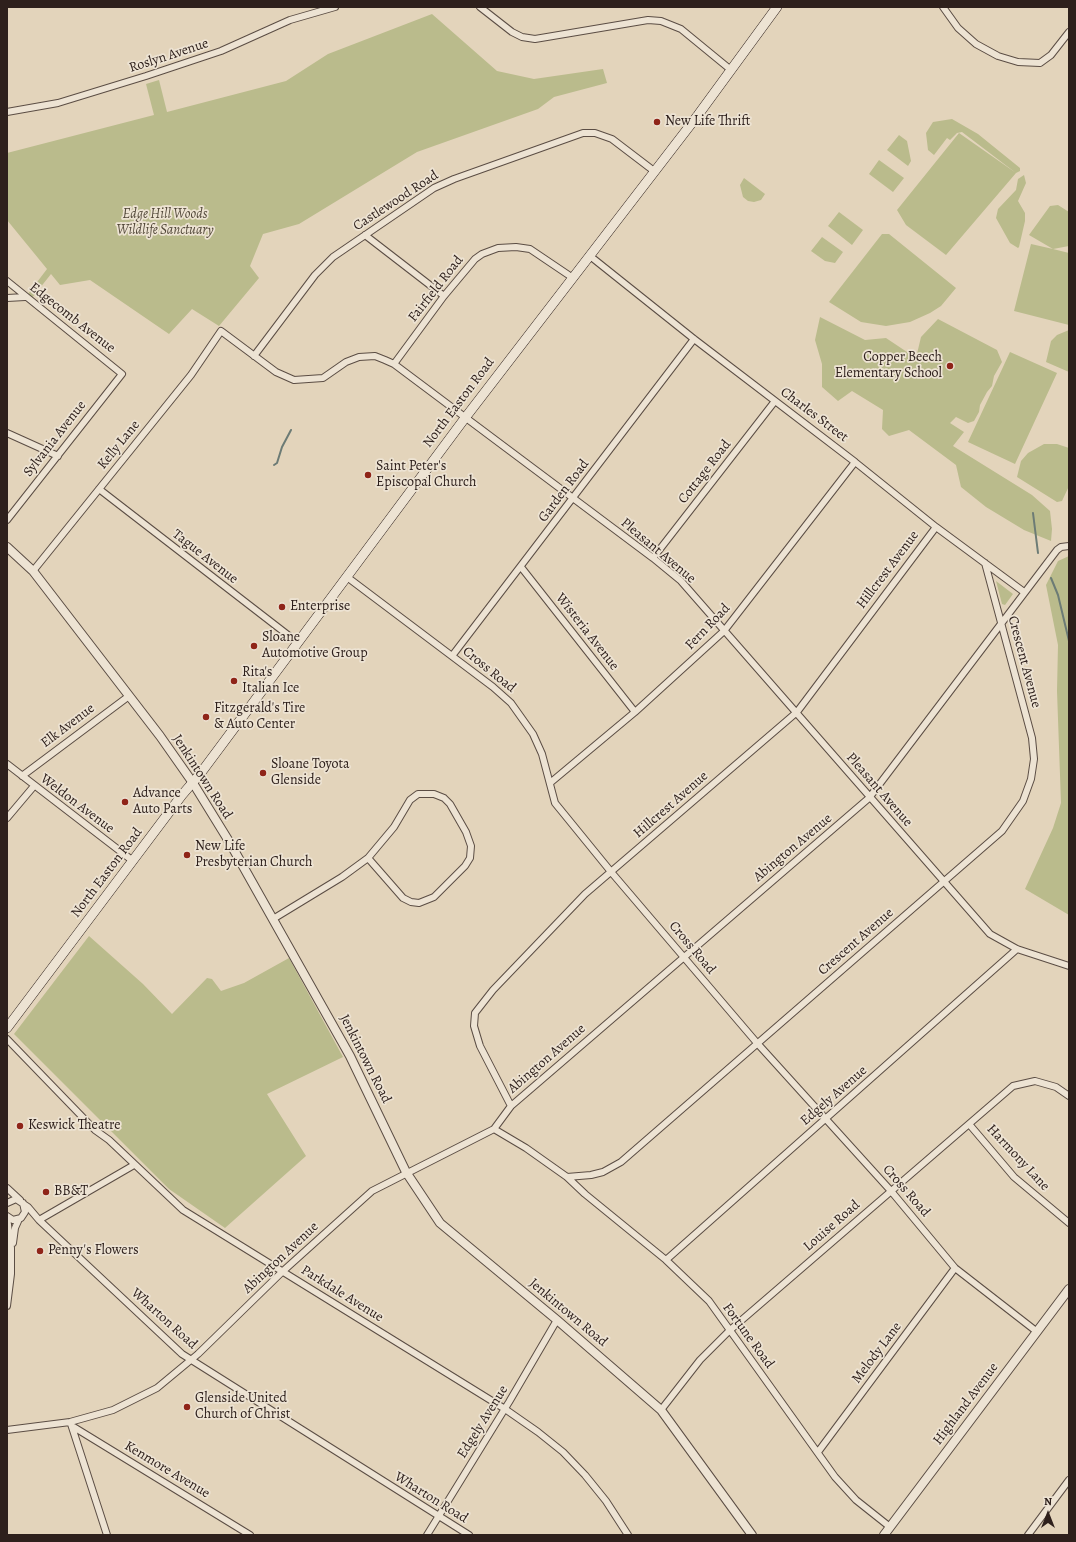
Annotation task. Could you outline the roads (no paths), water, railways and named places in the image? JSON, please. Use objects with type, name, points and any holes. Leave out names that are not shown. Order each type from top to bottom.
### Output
[{"type":"main road","name":"North Easton Road","points":[[7,1028],[193,783],[465,418],[590,256],[777,7]]},
{"type":"street","name":"Roslyn Avenue","points":[[7,112],[58,104],[221,52],[290,20],[335,7]]},
{"type":"street","points":[[480,7],[512,32],[522,37],[535,39],[648,20],[661,21],[681,29],[731,70]]},
{"type":"street","points":[[943,7],[958,28],[976,44],[998,56],[1018,62],[1040,63],[1051,55],[1069,32]]},
{"type":"street","name":"Castlewood Road","points":[[254,356],[326,264],[365,235],[434,188],[454,179],[583,133],[595,133],[612,139],[654,171]]},
{"type":"street","points":[[365,235],[444,296]]},
{"type":"street","name":"Fairfield Road","points":[[394,364],[444,296],[475,259],[482,254],[498,248],[516,247],[530,249],[573,278]]},
{"type":"street","name":"Charles Street","points":[[590,256],[694,339],[855,462],[936,527],[1024,592]]},
{"type":"street","name":"Edgecomb Avenue","points":[[7,281],[122,374]]},
{"type":"street","points":[[7,298],[25,297]]},
{"type":"street","name":"Pleasant Avenue","points":[[221,331],[276,372],[294,380],[323,378],[346,362],[358,357],[375,356],[394,364],[653,558],[681,581],[797,712],[869,798],[990,934],[1017,949],[1069,966]]},
{"type":"street","name":"Kelly Lane","points":[[33,572],[191,375],[221,331]]},
{"type":"street","name":"Garden Road","points":[[452,656],[694,339]]},
{"type":"street","name":"Sylvania Avenue","points":[[7,520],[122,374]]},
{"type":"street","name":"Cottage Road","points":[[653,558],[775,401]]},
{"type":"street","points":[[7,433],[58,456]]},
{"type":"street","name":"Fern Road","points":[[550,783],[634,712],[724,631],[855,462]]},
{"type":"street","name":"Tague Avenue","points":[[99,489],[297,642]]},
{"type":"street","name":"Hillcrest Avenue","points":[[511,1106],[480,1046],[474,1026],[475,1013],[493,990],[580,900],[797,712],[936,527]]},
{"type":"street","name":"Abington Avenue","points":[[7,1430],[71,1424],[113,1410],[157,1388],[191,1360],[282,1272],[372,1191],[406,1172],[494,1129],[511,1106],[869,798],[1057,550],[1061,547],[1069,546]]},
{"type":"street","name":"Jenkintown Road","points":[[7,548],[33,572],[129,696],[193,783],[273,919],[350,1056],[406,1172],[440,1222],[661,1410],[752,1535]]},
{"type":"street","name":"Crescent Avenue","points":[[568,1176],[591,1175],[603,1172],[621,1162],[1002,831],[1023,801],[1031,779],[1034,760],[1032,738],[985,564]]},
{"type":"street","name":"Wisteria Avenue","points":[[521,567],[634,712]]},
{"type":"street","name":"Cross Road","points":[[347,577],[452,656],[511,703],[533,734],[539,747],[555,803],[612,873],[757,1043],[825,1120],[891,1191],[955,1268],[1036,1331]]},
{"type":"street","name":"Elk Avenue","points":[[22,776],[129,696]]},
{"type":"street","name":"Weldon Avenue","points":[[7,764],[133,861]]},
{"type":"street","points":[[7,818],[34,786]]},
{"type":"street","points":[[273,919],[342,877],[368,858],[394,827],[410,800],[418,794],[434,794],[444,798],[450,804],[472,846],[470,858],[465,866],[434,898],[419,903],[411,902],[403,898],[368,858]]},
{"type":"street","name":"Edgely Avenue","points":[[666,1260],[1017,949]]},
{"type":"street","name":"Parkdale Avenue","points":[[7,1039],[95,1130],[109,1140],[183,1210],[505,1409],[563,1452],[585,1474],[606,1501],[628,1535]]},
{"type":"street","name":"Louise Road","points":[[661,1410],[700,1360],[729,1331],[1013,1086],[1035,1081],[1056,1087],[1069,1096]]},
{"type":"street","name":"Harmony Lane","points":[[969,1124],[1014,1177],[1069,1223]]},
{"type":"street","points":[[494,1129],[568,1176]]},
{"type":"street","points":[[7,1217],[13,1220],[30,1217],[39,1220],[134,1165]]},
{"type":"street","name":"Fortune Road","points":[[568,1176],[585,1194],[666,1260],[709,1301],[729,1331],[835,1477],[856,1500],[890,1527]]},
{"type":"street","name":"Wharton Road","points":[[7,1188],[182,1354],[468,1535]]},
{"type":"street","points":[[7,1202],[13,1199],[21,1201],[25,1210],[14,1233],[7,1306]]},
{"type":"street","points":[[7,1217],[11,1261]]},
{"type":"street","name":"Melody Lane","points":[[818,1452],[955,1268]]},
{"type":"street","name":"Highland Avenue","points":[[884,1535],[1069,1289]]},
{"type":"street","name":"Edgely Avenue","points":[[427,1535],[505,1409],[557,1320]]},
{"type":"street","points":[[71,1424],[107,1535]]},
{"type":"street","name":"Kenmore Avenue","points":[[71,1424],[250,1535]]},
{"type":"street","points":[[1028,1535],[1069,1480]]},
{"type":"waterway","points":[[274,465],[277,463],[282,447],[291,430]]},
{"type":"waterway","points":[[1033,513],[1038,553]]},
{"type":"waterway","points":[[1051,578],[1058,595],[1069,641]]},
{"type":"place","name":"New Life Thrift","points":[[657,122]]},
{"type":"place","name":"Copper Beech Elementary School","points":[[950,366]]},
{"type":"place","name":"Saint Peter's Episcopal Church","points":[[368,475]]},
{"type":"place","name":"Enterprise","points":[[282,607]]},
{"type":"place","name":"Sloane Automotive Group","points":[[254,646]]},
{"type":"place","name":"Rita's Italian Ice","points":[[234,681]]},
{"type":"place","name":"Fitzgerald's Tire & Auto Center","points":[[206,717]]},
{"type":"place","name":"Sloane Toyota Glenside","points":[[263,773]]},
{"type":"place","name":"Advance Auto Parts","points":[[125,802]]},
{"type":"place","name":"New Life Presbyterian Church","points":[[187,855]]},
{"type":"place","name":"Keswick Theatre","points":[[20,1126]]},
{"type":"place","name":"BB&T","points":[[46,1192]]},
{"type":"place","name":"Penny's Flowers","points":[[40,1251]]},
{"type":"place","name":"Glenside United Church of Christ","points":[[187,1407]]},
{"type":"park label","name":"Edge Hill Woods Wildlife Sanctuary","points":[[165,224]]}]
